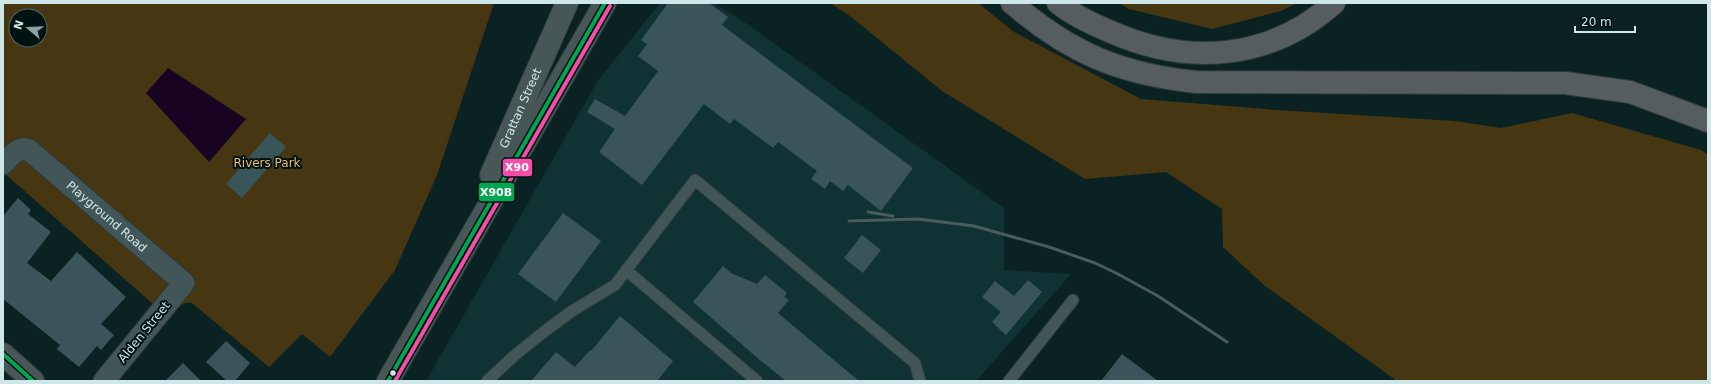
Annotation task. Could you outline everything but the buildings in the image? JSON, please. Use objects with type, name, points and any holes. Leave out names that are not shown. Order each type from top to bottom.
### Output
[{"type":"highway","points":[[1012,3],[1040,26],[1071,47],[1102,62],[1142,74],[1168,79],[1196,82],[1565,83],[1630,92],[1708,121]]},
{"type":"highway","points":[[1058,3],[1095,25],[1132,42],[1172,50],[1207,53],[1248,49],[1274,42],[1301,29],[1334,3]]},
{"type":"main road","name":"Grattan Street","points":[[446,279],[567,3]]},
{"type":"main road","name":"Grattan Street","points":[[388,381],[605,3]]},
{"type":"main road","points":[[3,354],[33,381]]},
{"type":"street","name":"Playground Road","points":[[3,164],[20,150],[29,150],[184,283]]},
{"type":"street","name":"Alden Street","points":[[104,381],[184,283]]},
{"type":"lane","points":[[487,381],[514,355],[545,331],[572,311],[615,285],[695,180],[915,363],[920,381]]},
{"type":"lane","points":[[626,270],[757,381]]},
{"type":"lane","points":[[1009,381],[1073,300]]},
{"type":"shaded area","points":[[660,3],[714,3],[747,24],[1004,208],[1004,270],[1071,274],[976,381],[426,381],[597,82]]},
{"type":"shaded area","points":[[168,68],[246,119],[209,162],[146,93]]},
{"type":"green space","name":"Rivers Park","points":[[3,3],[494,3],[437,175],[395,270],[330,357],[302,334],[269,367],[192,303],[188,302],[182,305],[170,319],[3,172]]},
{"type":"green space","points":[[830,3],[978,3],[1014,32],[1141,99],[1277,110],[1455,121],[1501,128],[1572,113],[1701,150],[1708,155],[1708,381],[1397,381],[1265,286],[1223,247],[1222,209],[1166,172],[1085,179],[942,91],[850,16]]},
{"type":"green space","points":[[1119,3],[1297,3],[1281,11],[1212,29],[1129,9]]},
{"type":"railway","points":[[868,212],[893,216]]},
{"type":"railway","points":[[849,221],[918,219],[974,226],[1049,247],[1095,263],[1116,273],[1158,296],[1227,342]]},
{"type":"transit line","name":"X90B","points":[[388,381],[605,3]]},
{"type":"transit line","name":"X90","points":[[395,381],[610,6]]},
{"type":"transit line","name":"X90B","points":[[3,354],[33,381]]}]
